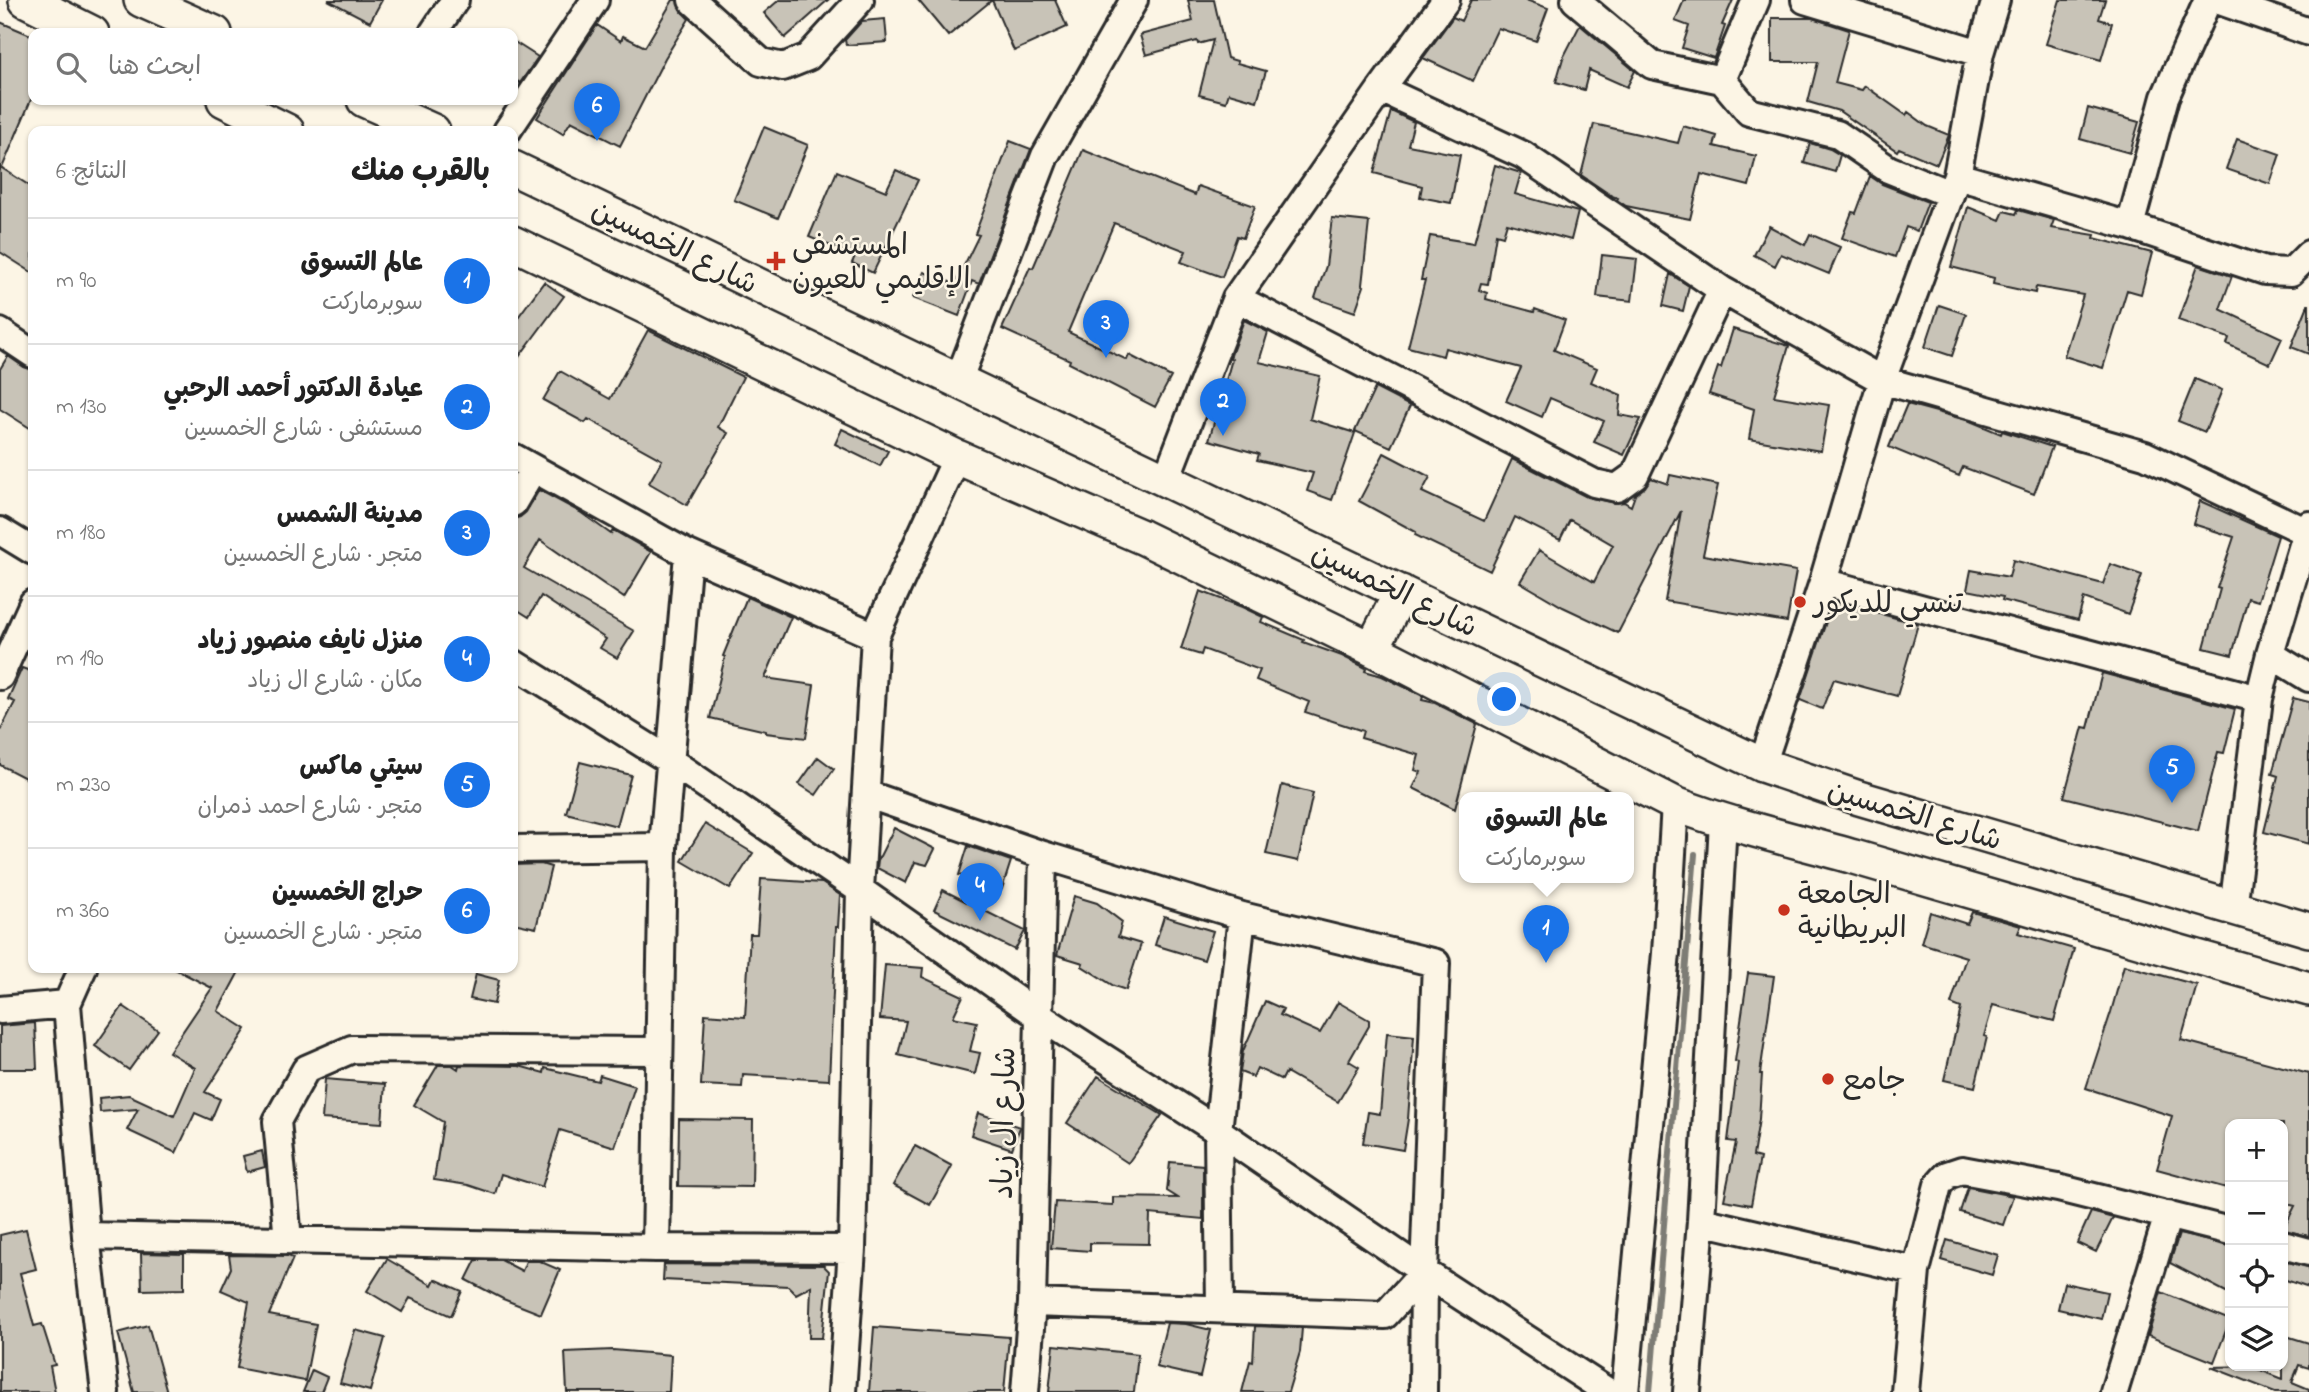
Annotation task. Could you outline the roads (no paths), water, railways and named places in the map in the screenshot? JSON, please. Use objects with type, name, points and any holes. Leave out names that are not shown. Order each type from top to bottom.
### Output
[{"type":"main road","points":[[26,0],[82,28]]},
{"type":"main road","points":[[141,0],[204,28]]},
{"type":"main road","points":[[234,105],[277,126]]},
{"type":"main road","points":[[384,105],[424,126]]},
{"type":"main road","name":"شارع الخمسين","points":[[518,170],[1762,765],[1858,798],[2309,930]]},
{"type":"main road","name":"شارع الخمسين","points":[[518,245],[957,457],[1142,537],[1372,649],[1675,804],[1723,822],[2309,989]]},
{"type":"main road","points":[[1372,649],[1402,592]]},
{"type":"street","points":[[436,28],[455,0]]},
{"type":"street","points":[[510,126],[595,0]]},
{"type":"street","points":[[692,0],[761,62],[783,67],[807,57],[860,0]]},
{"type":"street","points":[[958,381],[1045,156],[1134,0]]},
{"type":"street","points":[[1166,479],[1236,298],[1446,0]]},
{"type":"street","points":[[1575,0],[1652,65],[1721,80],[1749,112],[1837,134],[1888,169],[2130,226],[2265,271],[2291,272],[2309,254]]},
{"type":"street","points":[[1721,80],[1756,0]]},
{"type":"street","points":[[1805,0],[1979,53]]},
{"type":"street","points":[[1762,765],[1823,582],[1882,380],[1954,185],[1979,53],[1996,0]]},
{"type":"street","points":[[2130,226],[2165,97],[2208,0]]},
{"type":"street","points":[[2217,0],[2309,32]]},
{"type":"street","points":[[1381,89],[1523,155],[1722,290],[1882,380],[2145,455],[2309,529],[2270,654],[2259,699],[2233,909]]},
{"type":"street","points":[[1236,298],[1594,483],[1617,488],[1635,475],[1722,290]]},
{"type":"street","points":[[0,332],[28,351]]},
{"type":"street","points":[[842,1392],[852,1249],[860,890],[876,636],[957,457]]},
{"type":"street","points":[[518,483],[523,463],[688,554],[876,636]]},
{"type":"street","points":[[0,531],[28,548]]},
{"type":"street","points":[[656,1248],[663,847],[668,760],[688,554]]},
{"type":"street","points":[[1823,582],[2259,699]]},
{"type":"street","points":[[0,676],[28,614]]},
{"type":"street","points":[[2270,654],[2309,678]]},
{"type":"street","points":[[518,666],[668,760],[1039,1016],[1218,1131],[1424,1272],[1608,1392]]},
{"type":"street","points":[[866,794],[1043,855],[1242,916],[1436,963],[1424,1272],[1423,1392]]},
{"type":"street","points":[[1625,1392],[1666,953],[1675,804]]},
{"type":"street","points":[[1687,1392],[1701,1221],[1723,822]]},
{"type":"street","points":[[518,849],[663,847]]},
{"type":"street","name":"شارع ال زياد","points":[[1025,1392],[1032,1303],[1043,855]]},
{"type":"street","points":[[1220,1308],[1218,1131],[1242,916]]},
{"type":"street","points":[[81,973],[67,1004],[86,1236],[105,1392]]},
{"type":"street","points":[[0,1010],[67,1004]]},
{"type":"street","points":[[288,1240],[277,1121],[306,1069],[352,1049],[659,1051]]},
{"type":"street","points":[[1905,1392],[1916,1271],[1938,1185],[1947,1175],[1962,1170],[2058,1188],[2225,1230]]},
{"type":"street","points":[[2114,1392],[2168,1215]]},
{"type":"street","points":[[1701,1221],[1916,1271]]},
{"type":"street","points":[[86,1236],[656,1248],[852,1249]]},
{"type":"street","points":[[2288,1246],[2309,1252]]},
{"type":"street","points":[[1032,1303],[1385,1315],[1424,1272]]},
{"type":"waterway","points":[[1650,1392],[1695,854]]},
{"type":"place","name":"حراج الخمسين","points":[[597,141]]},
{"type":"place","name":"المستشفى الإقليمي للعيون","points":[[776,261]]},
{"type":"place","name":"مدينة الشمس","points":[[1106,358]]},
{"type":"place","name":"عيادة الدكتور أحمد الرحبي","points":[[1223,436]]},
{"type":"place","name":"تنسي للديكور","points":[[1800,602]]},
{"type":"place","name":"سيتي ماكس","points":[[2172,803]]},
{"type":"place","name":"الجامعة البريطانية","points":[[1784,910]]},
{"type":"place","name":"منزل نايف منصور زياد","points":[[980,921]]},
{"type":"place","name":"عالم التسوق","points":[[1546,963]]},
{"type":"place","name":"جامع","points":[[1828,1079]]}]
